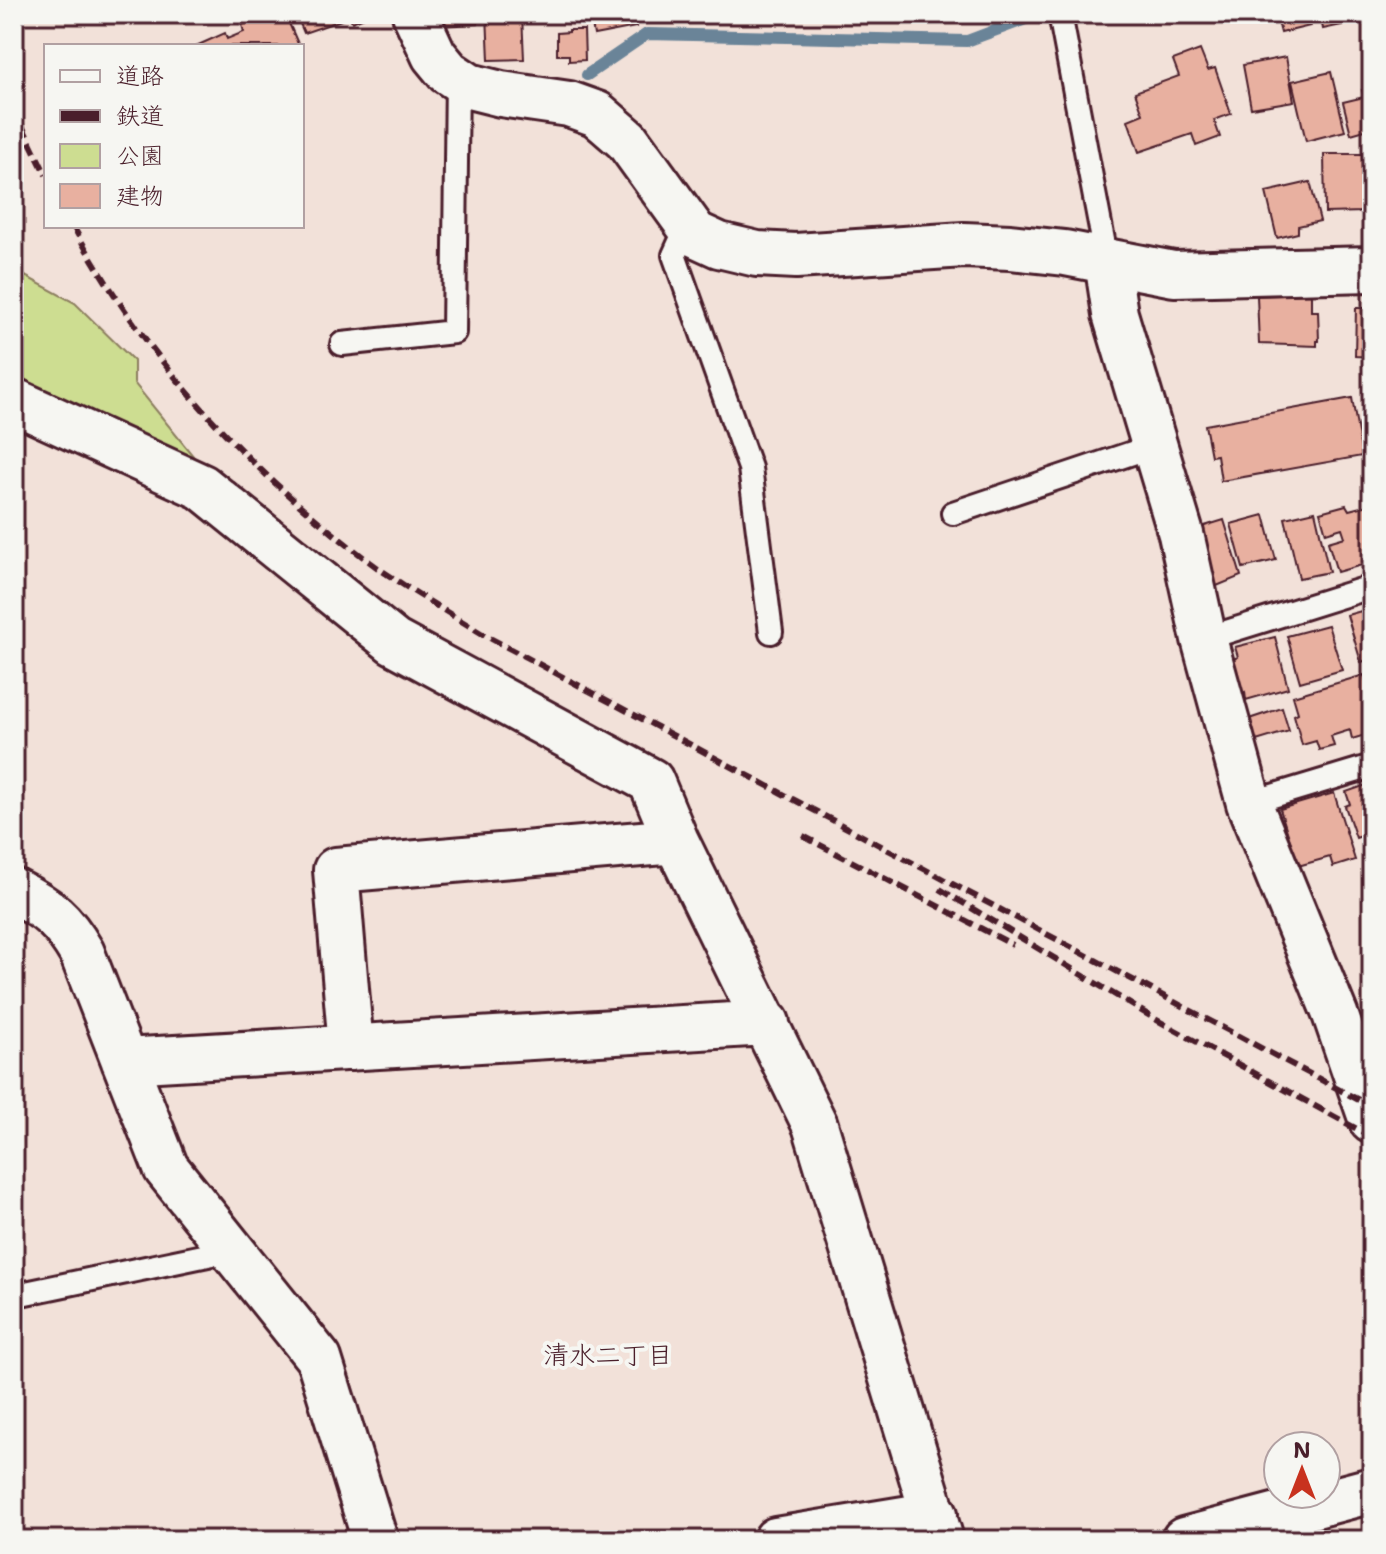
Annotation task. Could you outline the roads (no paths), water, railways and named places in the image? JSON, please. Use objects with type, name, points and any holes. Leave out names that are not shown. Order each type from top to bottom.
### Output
[{"type":"street","points":[[415,14],[434,55],[469,86],[569,104],[597,114],[627,140],[695,234],[719,245],[757,254],[796,256],[964,245],[1065,253],[1174,274],[1372,269]]},
{"type":"street","points":[[1107,261],[1115,314],[1181,534],[1204,639],[1249,803],[1335,1014],[1372,1121]]},
{"type":"street","points":[[14,401],[202,487],[394,642],[651,781],[676,841],[815,1125],[938,1527],[776,1540]]},
{"type":"street","points":[[351,1048],[336,870],[676,841]]},
{"type":"street","points":[[14,891],[41,904],[66,926],[82,953],[166,1168],[319,1359],[375,1540]]},
{"type":"street","points":[[124,1061],[767,1023]]},
{"type":"street","points":[[1184,1540],[1372,1490]]},
{"type":"lane","points":[[1060,14],[1107,261]]},
{"type":"lane","points":[[342,344],[454,332],[457,78]]},
{"type":"lane","points":[[688,224],[674,255],[750,468],[771,632]]},
{"type":"lane","points":[[953,513],[1156,445]]},
{"type":"lane","points":[[1204,639],[1361,590]]},
{"type":"lane","points":[[1249,803],[1372,766]]},
{"type":"lane","points":[[16,1295],[232,1250]]},
{"type":"waterway","points":[[587,75],[647,34],[967,41],[1039,14]]},
{"type":"railway","points":[[14,109],[44,171]]},
{"type":"railway","points":[[74,228],[135,324],[207,414],[288,495],[378,568],[486,636],[1372,1107]]},
{"type":"railway","points":[[803,836],[1013,945]]},
{"type":"railway","points":[[940,889],[1155,1019],[1372,1137]]},
{"type":"district","name":"清水二丁目","points":[[608,1354]]}]
